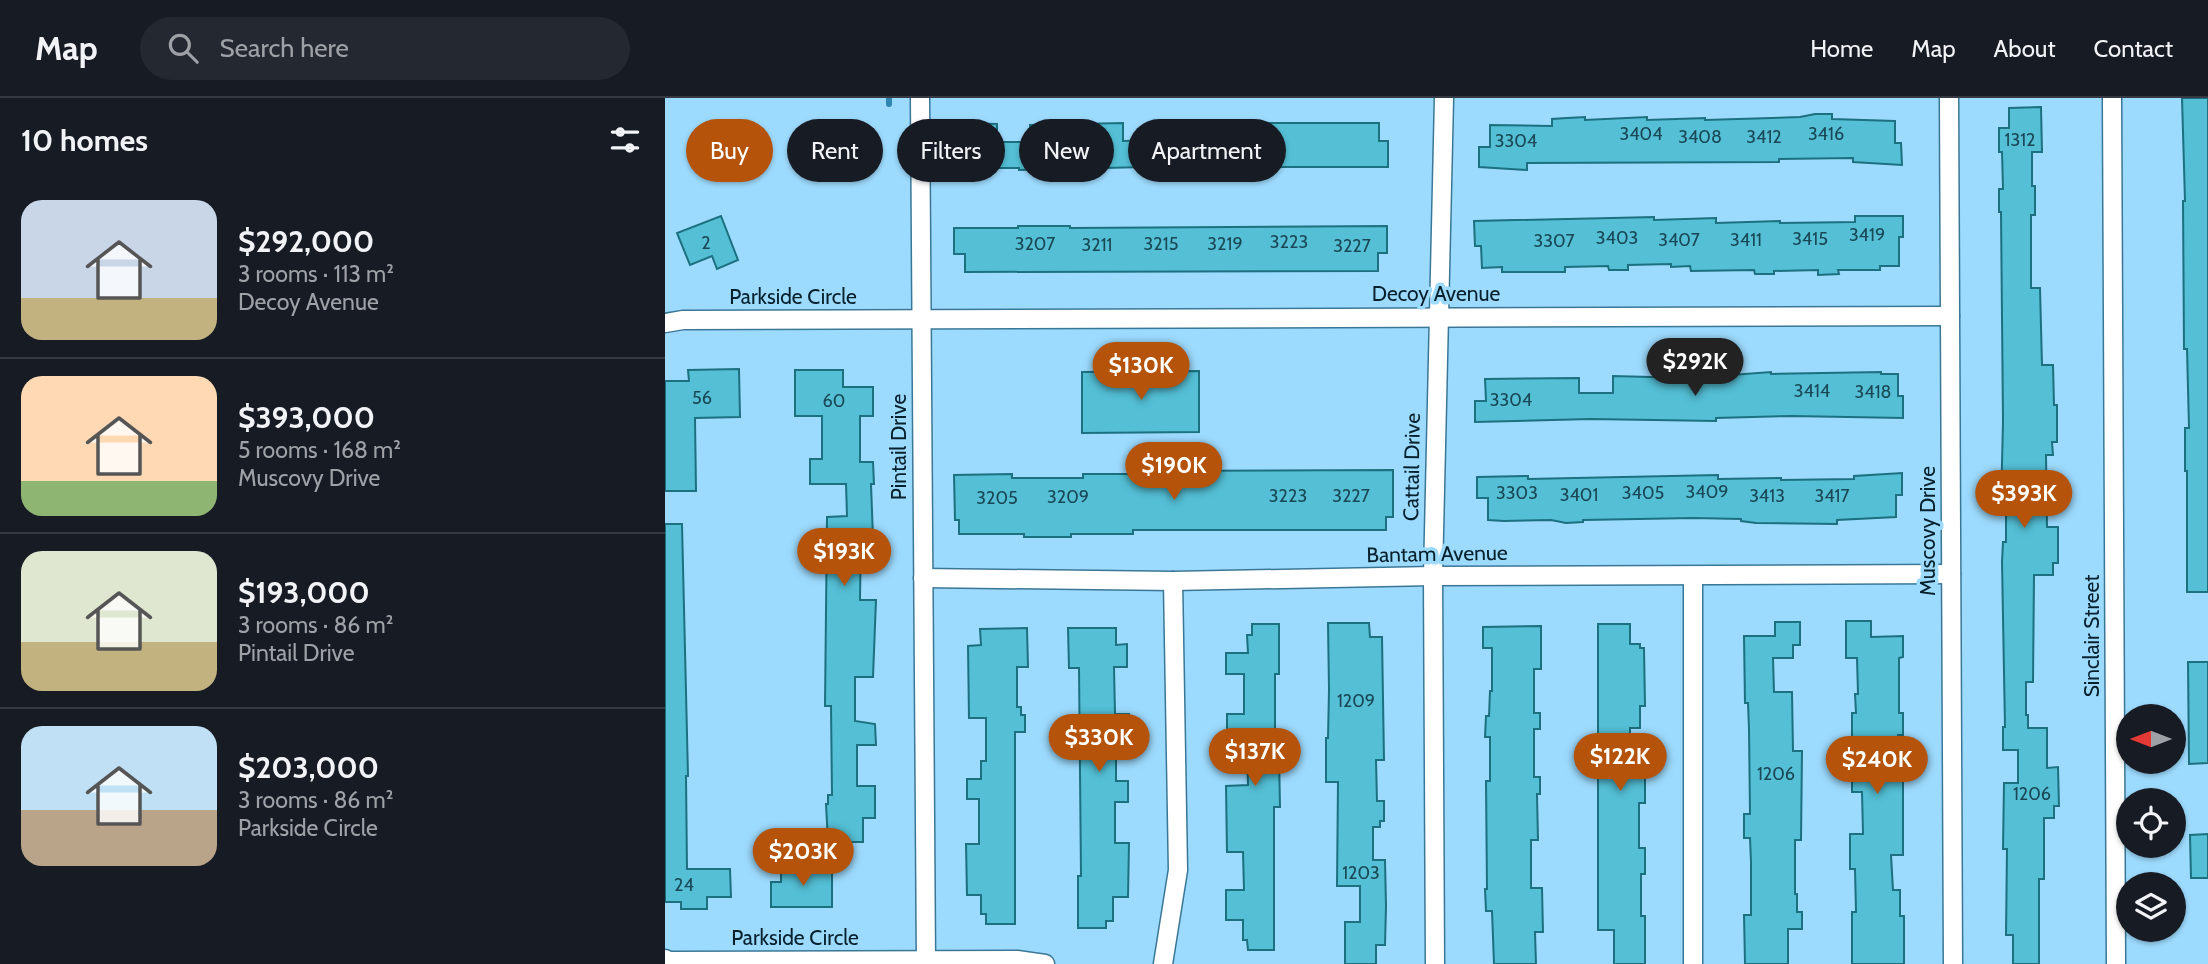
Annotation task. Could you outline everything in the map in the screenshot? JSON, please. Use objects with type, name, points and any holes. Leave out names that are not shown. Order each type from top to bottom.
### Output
[{"type":"street","name":"Pintail Drive","points":[[920,98],[926,962]]},
{"type":"street","name":"Cattail Drive","points":[[1435,964],[1433,576],[1444,98]]},
{"type":"street","name":"Muscovy Drive","points":[[1949,98],[1954,964]]},
{"type":"street","name":"Sinclair Street","points":[[2112,98],[2116,964]]},
{"type":"street","name":"Decoy Avenue","points":[[921,319],[1950,316]]},
{"type":"street","name":"Parkside Circle","points":[[665,323],[683,320],[921,319]]},
{"type":"street","name":"Bantam Avenue","points":[[923,578],[1173,581],[1433,576],[1951,575]]},
{"type":"street","points":[[1692,576],[1693,964]]},
{"type":"street","points":[[1163,964],[1178,870],[1173,581]]},
{"type":"street","name":"Parkside Circle","points":[[665,959],[926,962],[1017,960],[1045,964]]},
{"type":"building","points":[[2182,98],[2208,98],[2208,592],[2187,592],[2185,428],[2189,428],[2187,349],[2184,349],[2185,201]]},
{"type":"building","points":[[2041,107],[2042,152],[2032,152],[2035,215],[2031,215],[2031,288],[2040,288],[2042,365],[2053,365],[2054,405],[2057,405],[2057,442],[2052,442],[2053,455],[2046,455],[2047,527],[2058,527],[2058,563],[2053,563],[2053,575],[2034,575],[2033,682],[2026,682],[2026,715],[2028,728],[2047,728],[2047,768],[2058,767],[2059,806],[2054,806],[2054,818],[2044,818],[2044,879],[2039,879],[2039,964],[2013,964],[2013,935],[2006,935],[2007,849],[2003,849],[2004,783],[2018,783],[2018,750],[2003,750],[2005,727],[2002,562],[2003,542],[2006,542],[2006,505],[2001,505],[2003,421],[1999,189],[2003,189],[1999,128],[2009,128],[2009,108]]},
{"type":"building","points":[[1832,114],[1832,119],[1895,121],[1895,143],[1901,143],[1902,165],[1853,162],[1853,158],[1779,159],[1779,162],[1527,163],[1527,170],[1479,167],[1479,147],[1490,147],[1490,125],[1552,126],[1552,119],[1585,117],[1585,120],[1647,117],[1647,120],[1705,120],[1800,117]]},
{"type":"building","points":[[1114,123],[1123,123],[1123,141],[1128,141],[1128,167],[1114,168]]},
{"type":"building","points":[[1286,123],[1379,123],[1379,141],[1388,141],[1388,167],[1286,167]]},
{"type":"building","points":[[1005,142],[1019,142],[1019,168],[1005,168]]},
{"type":"building","points":[[721,216],[738,260],[717,269],[712,256],[690,265],[677,233]]},
{"type":"building","points":[[1855,216],[1903,216],[1903,237],[1899,237],[1899,266],[1880,266],[1880,270],[1838,270],[1839,274],[1818,275],[1818,270],[1774,271],[1774,274],[1755,274],[1754,270],[1691,271],[1690,266],[1671,267],[1671,264],[1628,265],[1628,270],[1609,270],[1608,266],[1565,267],[1565,272],[1502,272],[1502,267],[1482,268],[1481,246],[1475,246],[1474,221],[1654,217],[1654,220],[1716,218],[1716,223],[1780,223],[1855,222]]},
{"type":"building","points":[[1387,226],[1387,253],[1378,253],[1378,271],[965,272],[965,254],[954,254],[954,228]]},
{"type":"building","points":[[739,369],[740,417],[695,418],[696,491],[665,491],[665,381],[689,381],[688,370]]},
{"type":"building","points":[[795,370],[843,370],[843,387],[873,387],[873,416],[860,416],[860,462],[873,462],[874,484],[871,484],[873,538],[861,538],[860,600],[876,600],[873,677],[855,677],[855,721],[875,724],[876,745],[857,745],[857,786],[875,786],[875,818],[863,818],[863,842],[828,842],[826,804],[828,795],[832,795],[831,706],[825,706],[827,517],[847,516],[846,484],[810,484],[810,459],[822,459],[822,416],[795,416]]},
{"type":"building","points":[[1199,371],[1199,432],[1082,433],[1082,372]]},
{"type":"building","points":[[1771,372],[1898,374],[1898,396],[1903,396],[1903,418],[1791,416],[1716,418],[1716,421],[1590,419],[1475,422],[1475,401],[1486,401],[1485,379],[1579,378],[1579,393],[1613,393],[1613,376],[1690,378]]},
{"type":"building","points":[[1393,470],[1393,517],[1386,517],[1386,530],[1133,530],[1133,534],[1024,537],[1024,534],[959,534],[959,520],[955,520],[954,475],[1012,474],[1012,478],[1083,478],[1083,474],[1145,474],[1145,471]]},
{"type":"building","points":[[1902,473],[1902,495],[1896,495],[1896,517],[1837,520],[1837,524],[1756,523],[1741,519],[1693,518],[1583,520],[1566,523],[1551,520],[1488,520],[1488,498],[1477,498],[1477,477],[1528,476],[1528,479],[1718,475],[1718,479],[1781,480],[1854,479],[1854,476]]},
{"type":"building","points":[[665,524],[682,524],[688,776],[687,869],[730,869],[731,897],[707,897],[707,909],[681,909],[681,902],[665,902]]},
{"type":"building","points":[[1846,621],[1871,621],[1871,637],[1903,636],[1903,657],[1899,658],[1899,713],[1903,713],[1903,735],[1898,735],[1898,779],[1903,779],[1903,855],[1891,855],[1893,890],[1900,890],[1900,916],[1904,916],[1904,964],[1852,964],[1852,912],[1856,912],[1855,869],[1850,869],[1850,834],[1863,834],[1862,792],[1852,792],[1852,713],[1856,713],[1855,694],[1858,694],[1857,658],[1846,658]]},
{"type":"building","points":[[1775,622],[1800,622],[1800,645],[1793,645],[1793,658],[1773,658],[1774,692],[1792,692],[1793,751],[1802,751],[1801,840],[1795,840],[1795,894],[1797,912],[1802,912],[1802,929],[1788,929],[1788,964],[1745,964],[1744,915],[1751,915],[1751,862],[1750,838],[1744,838],[1744,814],[1750,814],[1744,636],[1775,636]]},
{"type":"building","points":[[1328,623],[1369,623],[1370,637],[1382,637],[1384,760],[1376,760],[1377,801],[1384,801],[1384,821],[1380,821],[1380,827],[1373,827],[1373,860],[1385,860],[1386,906],[1385,945],[1376,945],[1376,964],[1345,964],[1345,922],[1360,922],[1360,886],[1337,886],[1338,782],[1326,782]]},
{"type":"building","points":[[1252,624],[1279,624],[1279,674],[1275,674],[1275,755],[1279,755],[1280,807],[1274,807],[1274,950],[1248,950],[1247,940],[1243,940],[1243,920],[1226,920],[1226,890],[1244,890],[1243,852],[1227,852],[1226,786],[1248,785],[1247,743],[1227,743],[1227,714],[1244,714],[1244,674],[1226,674],[1226,653],[1248,653],[1247,635],[1252,635]]},
{"type":"building","points":[[1598,624],[1630,624],[1630,644],[1640,644],[1640,648],[1644,648],[1645,706],[1640,706],[1640,728],[1630,728],[1630,769],[1636,769],[1636,774],[1645,774],[1645,803],[1639,803],[1639,848],[1645,848],[1645,874],[1641,874],[1641,916],[1645,916],[1645,964],[1614,964],[1614,930],[1598,930]]},
{"type":"building","points":[[1541,626],[1541,669],[1534,669],[1534,713],[1540,713],[1540,729],[1534,729],[1534,777],[1540,777],[1540,794],[1537,794],[1538,840],[1531,840],[1531,888],[1542,888],[1543,932],[1535,932],[1536,964],[1494,964],[1492,911],[1486,911],[1485,889],[1486,781],[1490,781],[1490,737],[1485,737],[1486,716],[1489,716],[1492,691],[1492,648],[1483,648],[1483,627]]},
{"type":"building","points":[[1027,628],[1028,667],[1017,667],[1017,707],[1021,707],[1021,715],[1025,715],[1025,732],[1015,732],[1015,924],[986,924],[986,914],[981,914],[981,895],[967,895],[966,844],[979,844],[979,799],[967,799],[967,779],[981,779],[981,761],[986,761],[986,718],[969,718],[968,646],[981,645],[980,629]]},
{"type":"building","points":[[1068,628],[1116,628],[1116,645],[1127,644],[1127,667],[1114,667],[1115,714],[1129,714],[1129,735],[1116,735],[1116,781],[1128,781],[1128,802],[1115,802],[1115,843],[1129,843],[1128,897],[1113,897],[1113,921],[1106,921],[1106,928],[1078,928],[1078,876],[1081,876],[1079,668],[1069,668]]},
{"type":"building","points":[[2188,662],[2208,662],[2208,763],[2189,764]]},
{"type":"building","points":[[2208,834],[2208,878],[2191,878],[2190,835]]},
{"type":"building","points":[[781,867],[832,867],[832,907],[771,907],[771,882],[781,882]]},
{"type":"waterway","points":[[889,98],[889,104]]}]
